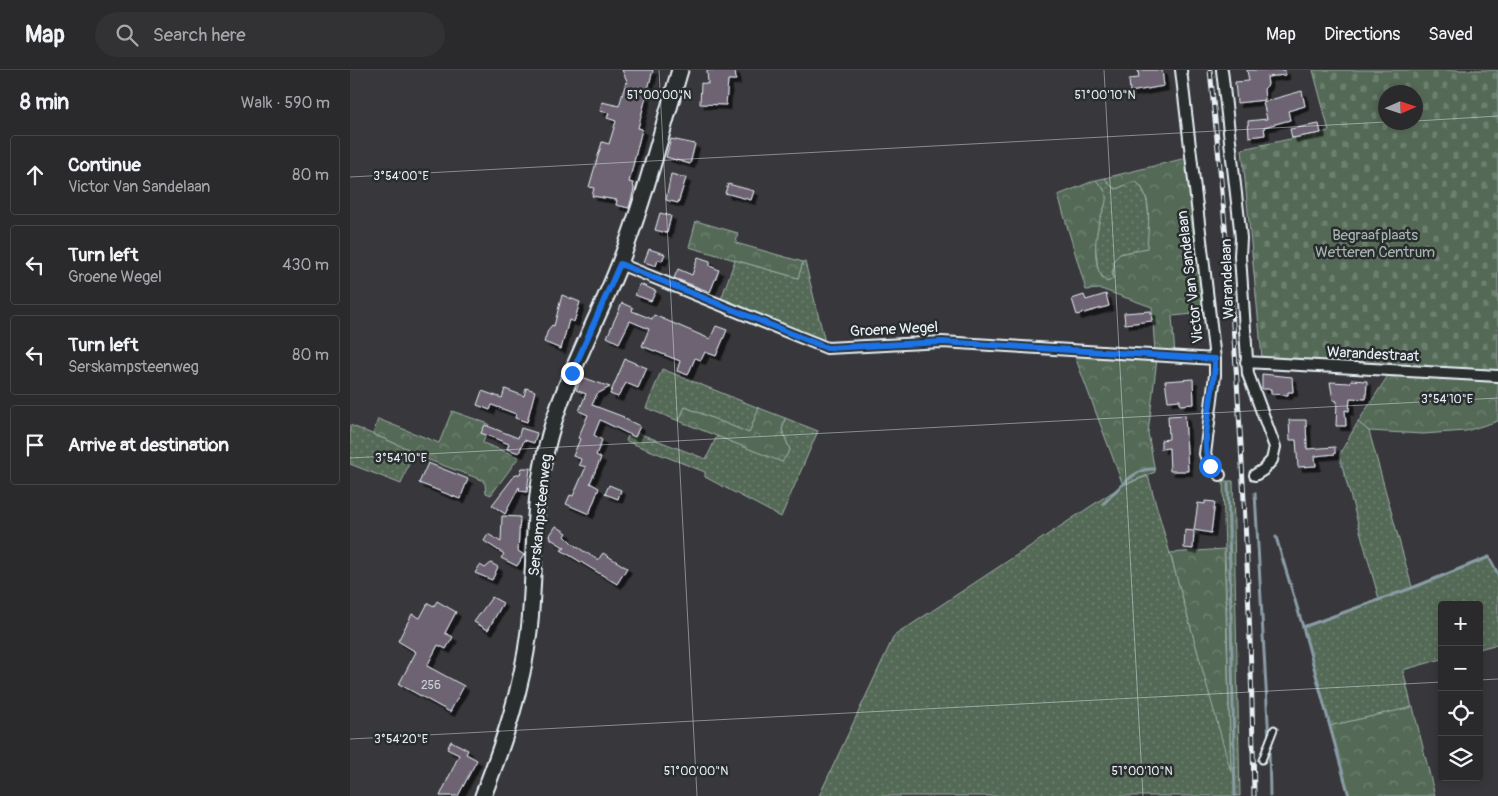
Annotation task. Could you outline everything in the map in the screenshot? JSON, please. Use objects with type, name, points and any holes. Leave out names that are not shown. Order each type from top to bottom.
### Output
[{"type":"street","name":"Serskampsteenweg","points":[[483,796],[504,741],[523,670],[529,632],[538,498],[545,452],[572,373],[620,264],[646,188],[680,70]]},
{"type":"street","name":"Victor Van Sandelaan","points":[[1181,70],[1215,359],[1215,375],[1205,446],[1207,460],[1220,475]]},
{"type":"street","name":"Warandelaan","points":[[1222,70],[1242,238],[1240,256],[1246,362],[1250,383],[1275,447],[1272,460],[1263,470],[1255,475]]},
{"type":"street","name":"Groene Wegel","points":[[620,264],[827,348],[942,342],[1215,359]]},
{"type":"street","name":"Warandestraat","points":[[1246,362],[1498,376]]},
{"type":"lane","points":[[1262,760],[1274,728]]},
{"type":"green space","name":"Begraafplaats Wetteren Centrum","points":[[1313,70],[1498,70],[1498,374],[1262,358],[1242,149],[1329,131]]},
{"type":"green space","points":[[1186,158],[1206,313],[1172,316],[1175,355],[1155,353],[1152,307],[1101,289],[1086,290],[1058,195],[1096,180],[1104,189],[1106,202],[1098,226],[1096,261],[1098,270],[1107,282],[1113,279],[1114,260],[1120,254],[1147,248],[1149,221],[1145,194],[1135,181],[1116,189],[1105,178]]},
{"type":"green space","points":[[1105,178],[1116,189],[1135,181],[1145,194],[1149,221],[1148,248],[1120,254],[1112,272],[1113,279],[1107,282],[1098,271],[1095,242],[1100,217],[1105,206],[1104,189],[1096,180]]},
{"type":"green space","points":[[696,221],[738,233],[736,243],[803,262],[798,278],[689,247]]},
{"type":"green space","points":[[735,260],[798,278],[803,262],[805,262],[824,338],[823,344],[720,302]]},
{"type":"green space","points":[[1074,354],[1157,359],[1148,433],[1155,472],[1123,485]]},
{"type":"green space","points":[[662,369],[759,408],[749,433],[685,407],[679,421],[646,408]]},
{"type":"green space","points":[[1389,374],[1442,375],[1498,381],[1498,421],[1466,431],[1423,434],[1369,431],[1358,422]]},
{"type":"green space","points":[[685,407],[749,433],[759,408],[785,418],[782,430],[790,450],[782,462],[679,421]]},
{"type":"green space","points":[[452,411],[489,424],[483,443],[519,457],[491,495],[486,493],[485,484],[482,480],[413,454],[413,451],[373,434],[378,419],[439,443]]},
{"type":"green space","points":[[785,418],[818,431],[781,517],[705,477],[705,472],[626,441],[630,430],[706,459],[717,436],[782,461],[790,450],[782,430]]},
{"type":"green space","points":[[1358,422],[1369,431],[1412,587],[1489,557],[1498,574],[1498,644],[1483,648],[1483,601],[1438,601],[1438,660],[1403,670],[1412,708],[1329,726],[1303,627],[1379,599],[1339,455]]},
{"type":"green space","points":[[350,425],[414,451],[401,484],[350,464]]},
{"type":"green space","points":[[1148,476],[1231,769],[1223,481],[1233,481],[1240,796],[819,796],[894,636],[1123,485]]},
{"type":"green space","points":[[1224,549],[1231,772],[1170,553]]},
{"type":"green space","points":[[1413,707],[1435,796],[1349,796],[1329,726]]},
{"type":"building","points":[[622,70],[653,70],[638,128],[642,129],[629,182],[633,183],[634,189],[629,208],[616,205],[617,200],[592,196],[594,188],[589,187],[602,142],[609,144],[616,121],[607,118],[609,113],[600,111],[602,102],[619,106],[626,82],[628,83]]},
{"type":"building","points":[[707,70],[735,70],[736,80],[728,80],[726,105],[700,104],[701,83],[708,84]]},
{"type":"building","points":[[1138,70],[1162,70],[1164,86],[1130,92],[1129,79],[1139,78]]},
{"type":"building","points":[[1247,70],[1285,70],[1285,75],[1267,77],[1268,85],[1264,89],[1265,100],[1237,103],[1235,82],[1249,81]]},
{"type":"building","points":[[1302,91],[1305,106],[1288,111],[1290,120],[1264,127],[1265,135],[1249,137],[1248,121],[1267,119],[1263,102]]},
{"type":"building","points":[[1319,124],[1321,133],[1292,138],[1290,129]]},
{"type":"building","points":[[671,139],[695,144],[690,164],[666,157]]},
{"type":"building","points":[[671,174],[686,178],[678,203],[666,200]]},
{"type":"building","points":[[728,184],[754,191],[751,200],[725,193]]},
{"type":"building","points":[[660,213],[671,216],[667,233],[655,230]]},
{"type":"building","points":[[649,249],[665,254],[662,261],[658,260],[656,266],[644,262]]},
{"type":"building","points":[[698,257],[710,261],[710,266],[719,270],[710,292],[674,278],[678,269],[692,275]]},
{"type":"building","points":[[640,284],[656,291],[651,301],[635,295]]},
{"type":"building","points":[[1106,294],[1109,306],[1077,315],[1072,299],[1084,295],[1086,300]]},
{"type":"building","points":[[562,295],[580,302],[574,322],[569,320],[561,349],[544,342],[548,330],[552,325],[554,326]]},
{"type":"building","points":[[622,303],[633,308],[632,311],[652,319],[654,315],[710,339],[716,326],[727,330],[716,356],[705,352],[701,360],[695,358],[688,375],[677,371],[680,361],[642,346],[649,329],[630,321],[619,343],[607,337]]},
{"type":"building","points":[[1151,311],[1152,321],[1125,324],[1124,313]]},
{"type":"building","points":[[625,359],[647,368],[638,388],[626,383],[618,397],[610,394]]},
{"type":"building","points":[[1262,374],[1292,377],[1293,392],[1288,392],[1288,395],[1271,394],[1271,389],[1262,389]]},
{"type":"building","points":[[582,377],[610,387],[597,394],[592,405],[624,417],[640,426],[635,437],[600,420],[594,435],[602,440],[596,455],[601,458],[590,483],[599,488],[589,514],[566,504],[570,495],[573,496],[586,467],[579,465],[581,459],[573,456],[588,415],[579,411],[586,394],[576,390]]},
{"type":"building","points":[[1193,379],[1194,404],[1180,405],[1180,400],[1168,401],[1165,381]]},
{"type":"building","points":[[1351,380],[1367,381],[1366,399],[1350,398],[1349,411],[1345,410],[1346,426],[1336,426],[1337,401],[1333,400],[1330,382],[1350,383]]},
{"type":"building","points":[[526,388],[535,391],[527,422],[515,418],[516,414],[492,405],[490,410],[477,405],[482,391],[502,398],[505,389],[524,396]]},
{"type":"building","points":[[1185,415],[1188,471],[1170,471],[1169,448],[1161,449],[1161,440],[1169,439],[1168,416]]},
{"type":"building","points":[[1289,420],[1306,420],[1307,449],[1335,447],[1335,454],[1315,456],[1316,466],[1298,467],[1296,440],[1290,440]]},
{"type":"building","points":[[485,425],[518,438],[521,428],[537,433],[534,443],[524,440],[519,453],[507,449],[509,444],[481,433]]},
{"type":"building","points":[[428,463],[468,479],[460,499],[419,483]]},
{"type":"building","points":[[522,468],[530,468],[527,492],[520,491],[519,487],[505,514],[492,505],[516,474],[520,474]]},
{"type":"building","points":[[609,485],[621,490],[618,499],[605,494]]},
{"type":"building","points":[[1205,501],[1215,502],[1211,533],[1194,530],[1198,503],[1205,504]]},
{"type":"building","points":[[502,516],[520,517],[518,551],[524,555],[517,566],[501,558],[504,554],[484,541],[488,534],[501,542]]},
{"type":"building","points":[[556,526],[567,533],[565,536],[574,545],[598,560],[603,553],[627,568],[617,584],[561,550],[565,548],[551,539],[550,535]]},
{"type":"building","points":[[1185,530],[1194,531],[1193,549],[1184,548]]},
{"type":"building","points":[[491,563],[498,567],[492,580],[475,573],[480,565],[485,568]]},
{"type":"building","points":[[492,597],[503,603],[488,630],[474,622]]},
{"type":"building","points":[[437,601],[456,612],[445,633],[453,637],[446,649],[438,645],[427,666],[464,686],[450,712],[399,684],[416,652],[398,641],[412,614],[420,618],[428,603],[434,606]]},
{"type":"building","points":[[451,741],[468,750],[466,754],[477,760],[458,796],[440,796],[459,755],[447,749]]},
{"type":"waterway","points":[[1103,504],[1132,476],[1146,469],[1153,469]]},
{"type":"waterway","points":[[1228,483],[1235,796]]},
{"type":"waterway","points":[[1255,493],[1269,740]]},
{"type":"waterway","points":[[1276,537],[1303,627]]},
{"type":"waterway","points":[[1349,796],[1303,627],[1412,588],[1489,557],[1498,574]]},
{"type":"waterway","points":[[1269,747],[1270,796]]},
{"type":"railway","points":[[1210,70],[1227,251],[1240,432],[1249,614],[1254,796]]},
{"type":"route","points":[[572,373],[620,264],[827,348],[942,342],[1215,359],[1215,375],[1205,446],[1205,454],[1210,466]]}]
